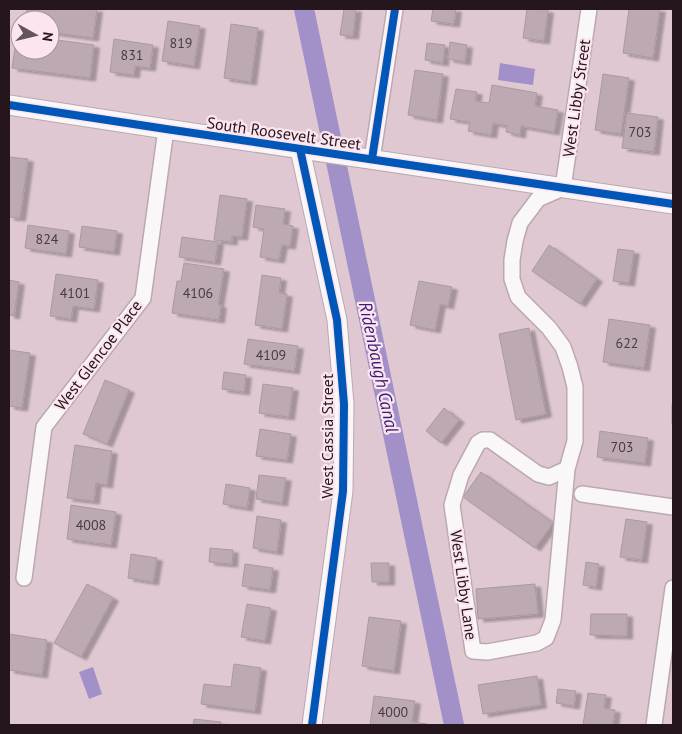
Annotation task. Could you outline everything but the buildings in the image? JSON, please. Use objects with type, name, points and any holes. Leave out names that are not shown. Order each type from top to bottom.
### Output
[{"type":"street","points":[[372,159],[395,9]]},
{"type":"street","name":"West Libby Street","points":[[563,188],[588,9]]},
{"type":"street","name":"South Roosevelt Street","points":[[9,105],[673,204]]},
{"type":"street","name":"West Glencoe Place","points":[[24,578],[44,427],[143,298],[166,129]]},
{"type":"street","name":"West Cassia Street","points":[[300,149],[337,320],[344,404],[343,491],[312,725]]},
{"type":"street","name":"West Libby Lane","points":[[563,188],[538,199],[520,223],[512,260],[512,280],[518,297],[549,328],[563,347],[575,388],[575,441],[567,470],[552,620],[546,638],[538,643],[487,652],[473,651],[452,505],[461,476],[478,443],[483,440],[490,440],[538,474],[549,477],[567,470]]},
{"type":"street","points":[[582,494],[673,507]]},
{"type":"street","points":[[654,725],[673,588]]},
{"type":"shaded area","points":[[500,63],[535,69],[533,85],[498,80]]},
{"type":"shaded area","points":[[93,667],[102,694],[89,699],[79,672]]},
{"type":"waterway","name":"Ridenbaugh Canal","points":[[304,9],[454,725]]},
{"type":"cycle path","points":[[372,159],[395,9]]},
{"type":"cycle path","points":[[9,105],[673,204]]},
{"type":"cycle path","points":[[300,149],[337,320],[344,404],[343,491],[312,725]]}]
